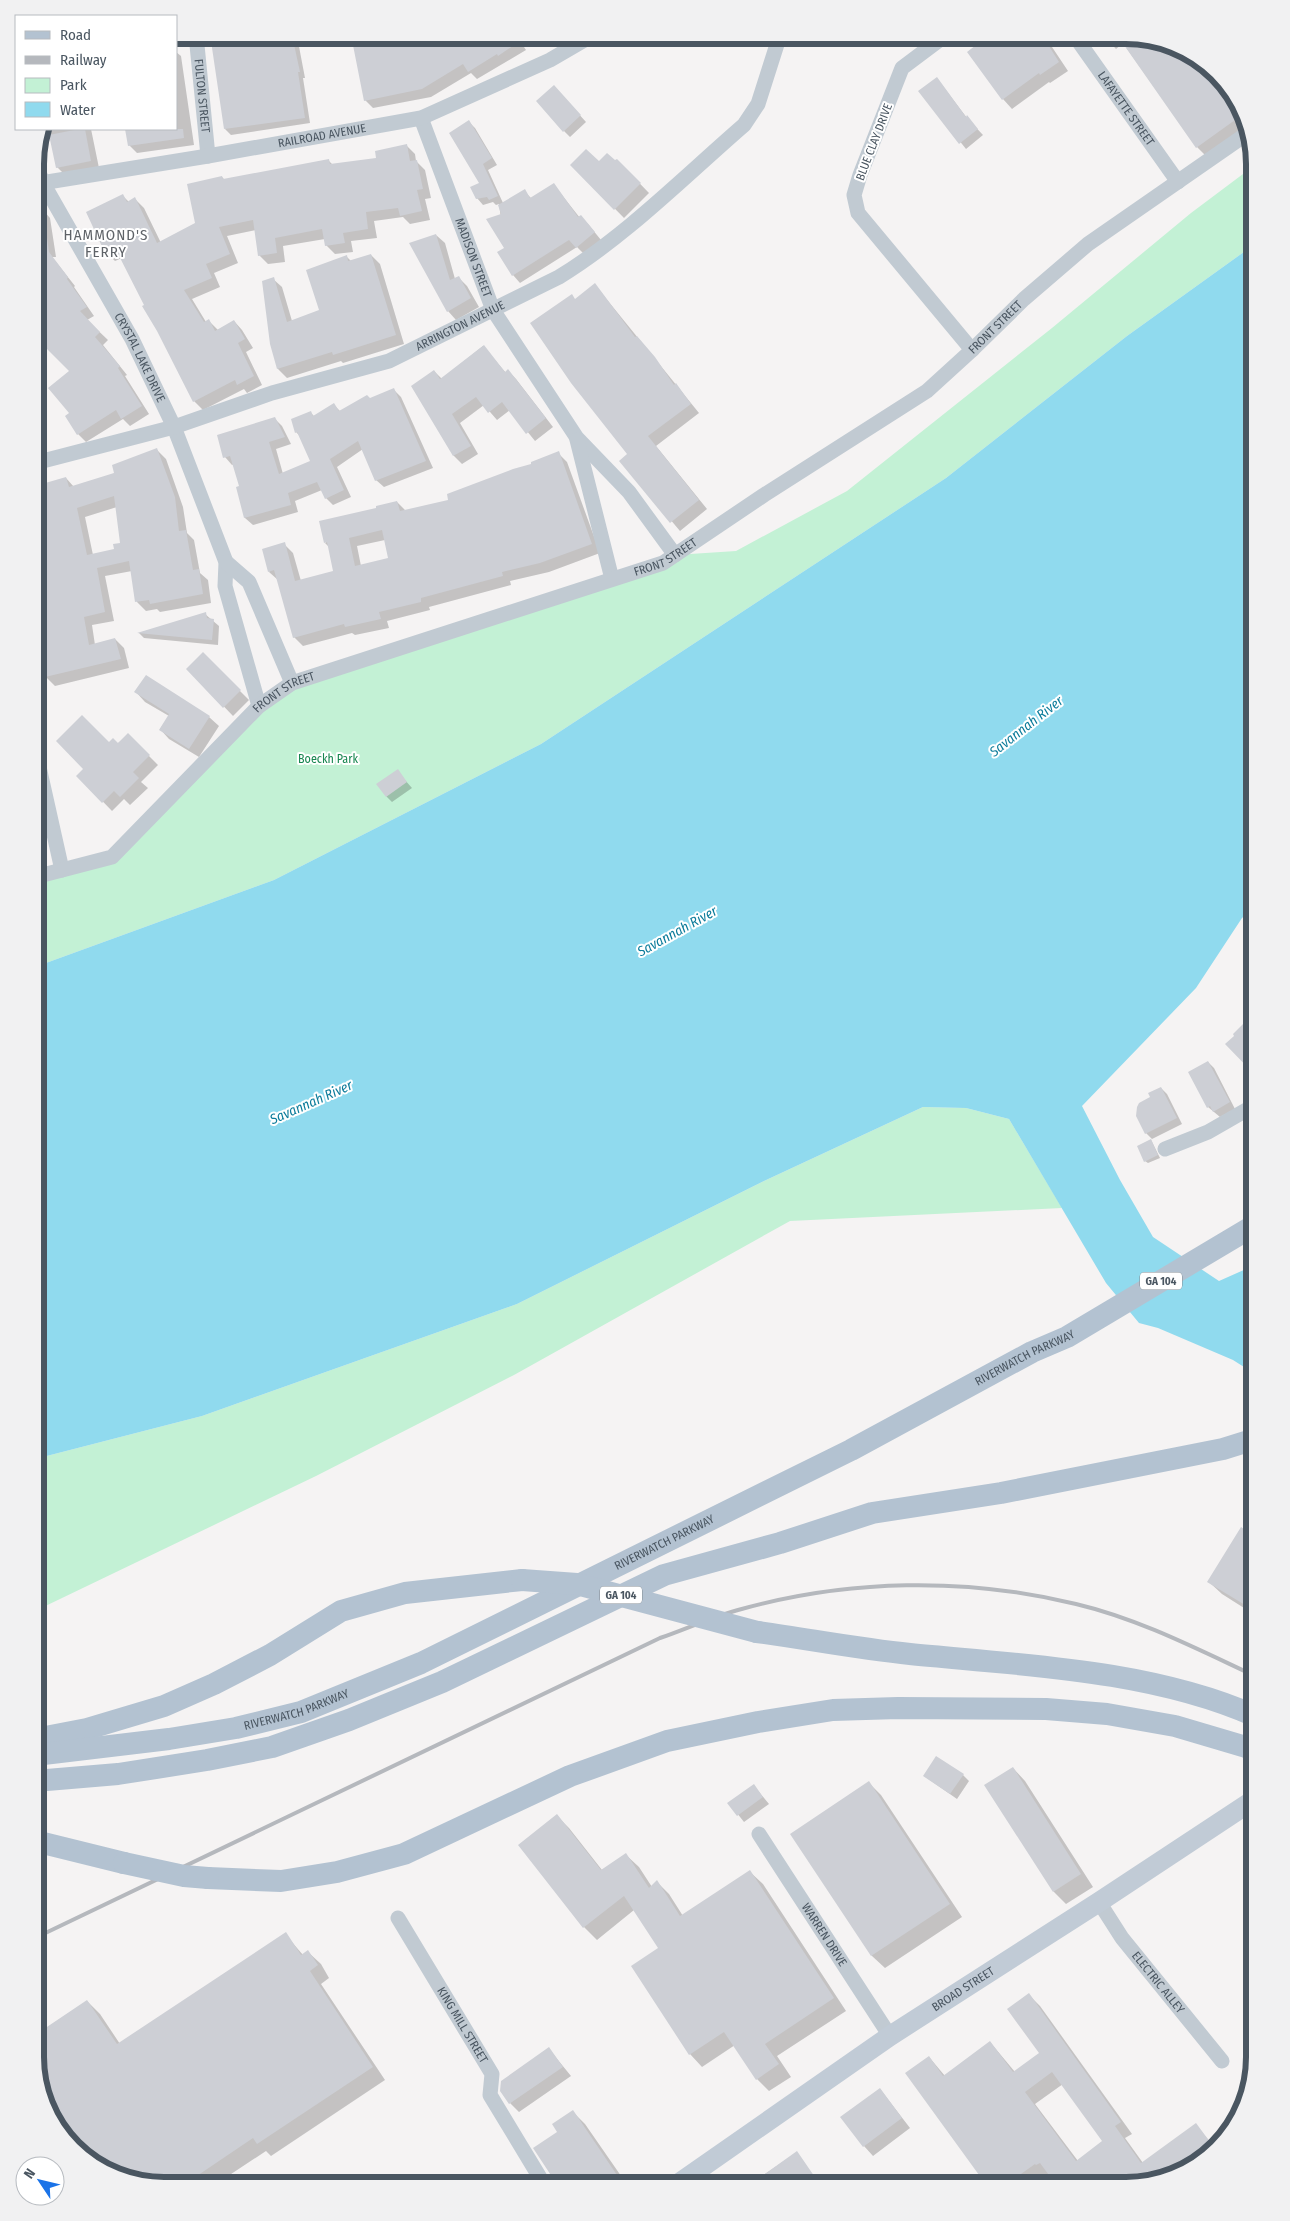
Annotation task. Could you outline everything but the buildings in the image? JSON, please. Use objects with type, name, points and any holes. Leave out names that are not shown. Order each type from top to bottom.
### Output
[{"type":"main road","name":"RIVERWATCH PARKWAY","points":[[44,1754],[169,1739],[236,1728],[301,1712],[439,1654],[851,1450],[1032,1352],[1067,1337],[1246,1230]]},
{"type":"main road","name":"RIVERWATCH PARKWAY","points":[[44,1780],[118,1774],[207,1760],[272,1747],[350,1720],[442,1682],[664,1575],[780,1543],[872,1513],[1001,1493],[1223,1449],[1246,1442]]},
{"type":"main road","points":[[44,1738],[87,1729],[164,1706],[214,1684],[270,1655],[341,1611],[405,1593],[522,1580],[577,1584],[757,1632],[907,1654],[1097,1674],[1173,1689],[1224,1702],[1246,1712]]},
{"type":"main road","points":[[44,1843],[184,1876],[281,1881],[337,1872],[404,1854],[570,1776],[667,1742],[758,1722],[833,1710],[898,1708],[1046,1710],[1107,1714],[1175,1726],[1246,1747]]},
{"type":"main road","name":"BROAD STREET","points":[[688,2177],[890,2036],[1246,1805]]},
{"type":"street","name":"FULTON STREET","points":[[197,44],[208,156]]},
{"type":"street","name":"RAILROAD AVENUE","points":[[44,183],[421,118],[542,63],[576,44]]},
{"type":"street","name":"ARRINGTON AVENUE","points":[[44,461],[174,427],[272,393],[390,361],[560,278],[586,261],[744,125],[758,104],[777,44]]},
{"type":"street","name":"BLUE CLAY DRIVE","points":[[934,44],[902,68],[854,196],[858,213],[972,350]]},
{"type":"street","name":"LAFAYETTE STREET","points":[[1080,44],[1178,182]]},
{"type":"street","name":"MADISON STREET","points":[[421,118],[493,310],[576,438],[629,492],[675,555]]},
{"type":"street","name":"FRONT STREET","points":[[44,875],[112,857],[259,706],[292,683],[663,563],[764,495],[912,402],[972,350],[1024,299],[1081,250],[1243,137]]},
{"type":"street","name":"CRYSTAL LAKE DRIVE","points":[[44,192],[132,339],[174,427],[226,562],[225,586],[259,706]]},
{"type":"street","name":"MADISON STREET","points":[[576,438],[612,579]]},
{"type":"street","name":"CRYSTAL LAKE DRIVE","points":[[226,562],[249,582],[292,683]]},
{"type":"street","points":[[44,789],[62,870]]},
{"type":"street","points":[[1165,1149],[1208,1132],[1246,1111]]},
{"type":"street","name":"WARREN DRIVE","points":[[759,1834],[890,2036]]},
{"type":"street","name":"ELECTRIC ALLEY","points":[[1099,1902],[1122,1938],[1222,2061]]},
{"type":"street","name":"KING MILL STREET","points":[[398,1918],[492,2074],[490,2095],[540,2177]]},
{"type":"green space","name":"Boeckh Park","points":[[1246,172],[1246,250],[1127,336],[946,478],[541,744],[274,880],[44,964],[44,875],[112,857],[278,692],[675,555],[736,551],[847,491],[1052,328],[1191,213]]},
{"type":"green space","points":[[923,1107],[966,1108],[1009,1119],[1062,1208],[790,1221],[514,1375],[316,1476],[44,1607],[44,1457],[202,1416],[517,1304],[764,1181]]},
{"type":"water","name":"Savannah River","points":[[1246,250],[1246,915],[1196,988],[1082,1106],[1120,1180],[1153,1237],[1219,1281],[1246,1269],[1246,1368],[1233,1360],[1158,1328],[1139,1323],[1106,1283],[1009,1119],[966,1108],[923,1107],[764,1181],[517,1304],[202,1416],[44,1457],[44,964],[274,880],[541,744],[946,478],[1127,336]]},
{"type":"railway","points":[[44,1934],[660,1638],[728,1613],[780,1600],[864,1587],[907,1585],[992,1589],[1034,1595],[1099,1610],[1145,1626],[1246,1672]]},
{"type":"district","name":"HAMMOND'S FERRY","points":[[106,244]]}]
